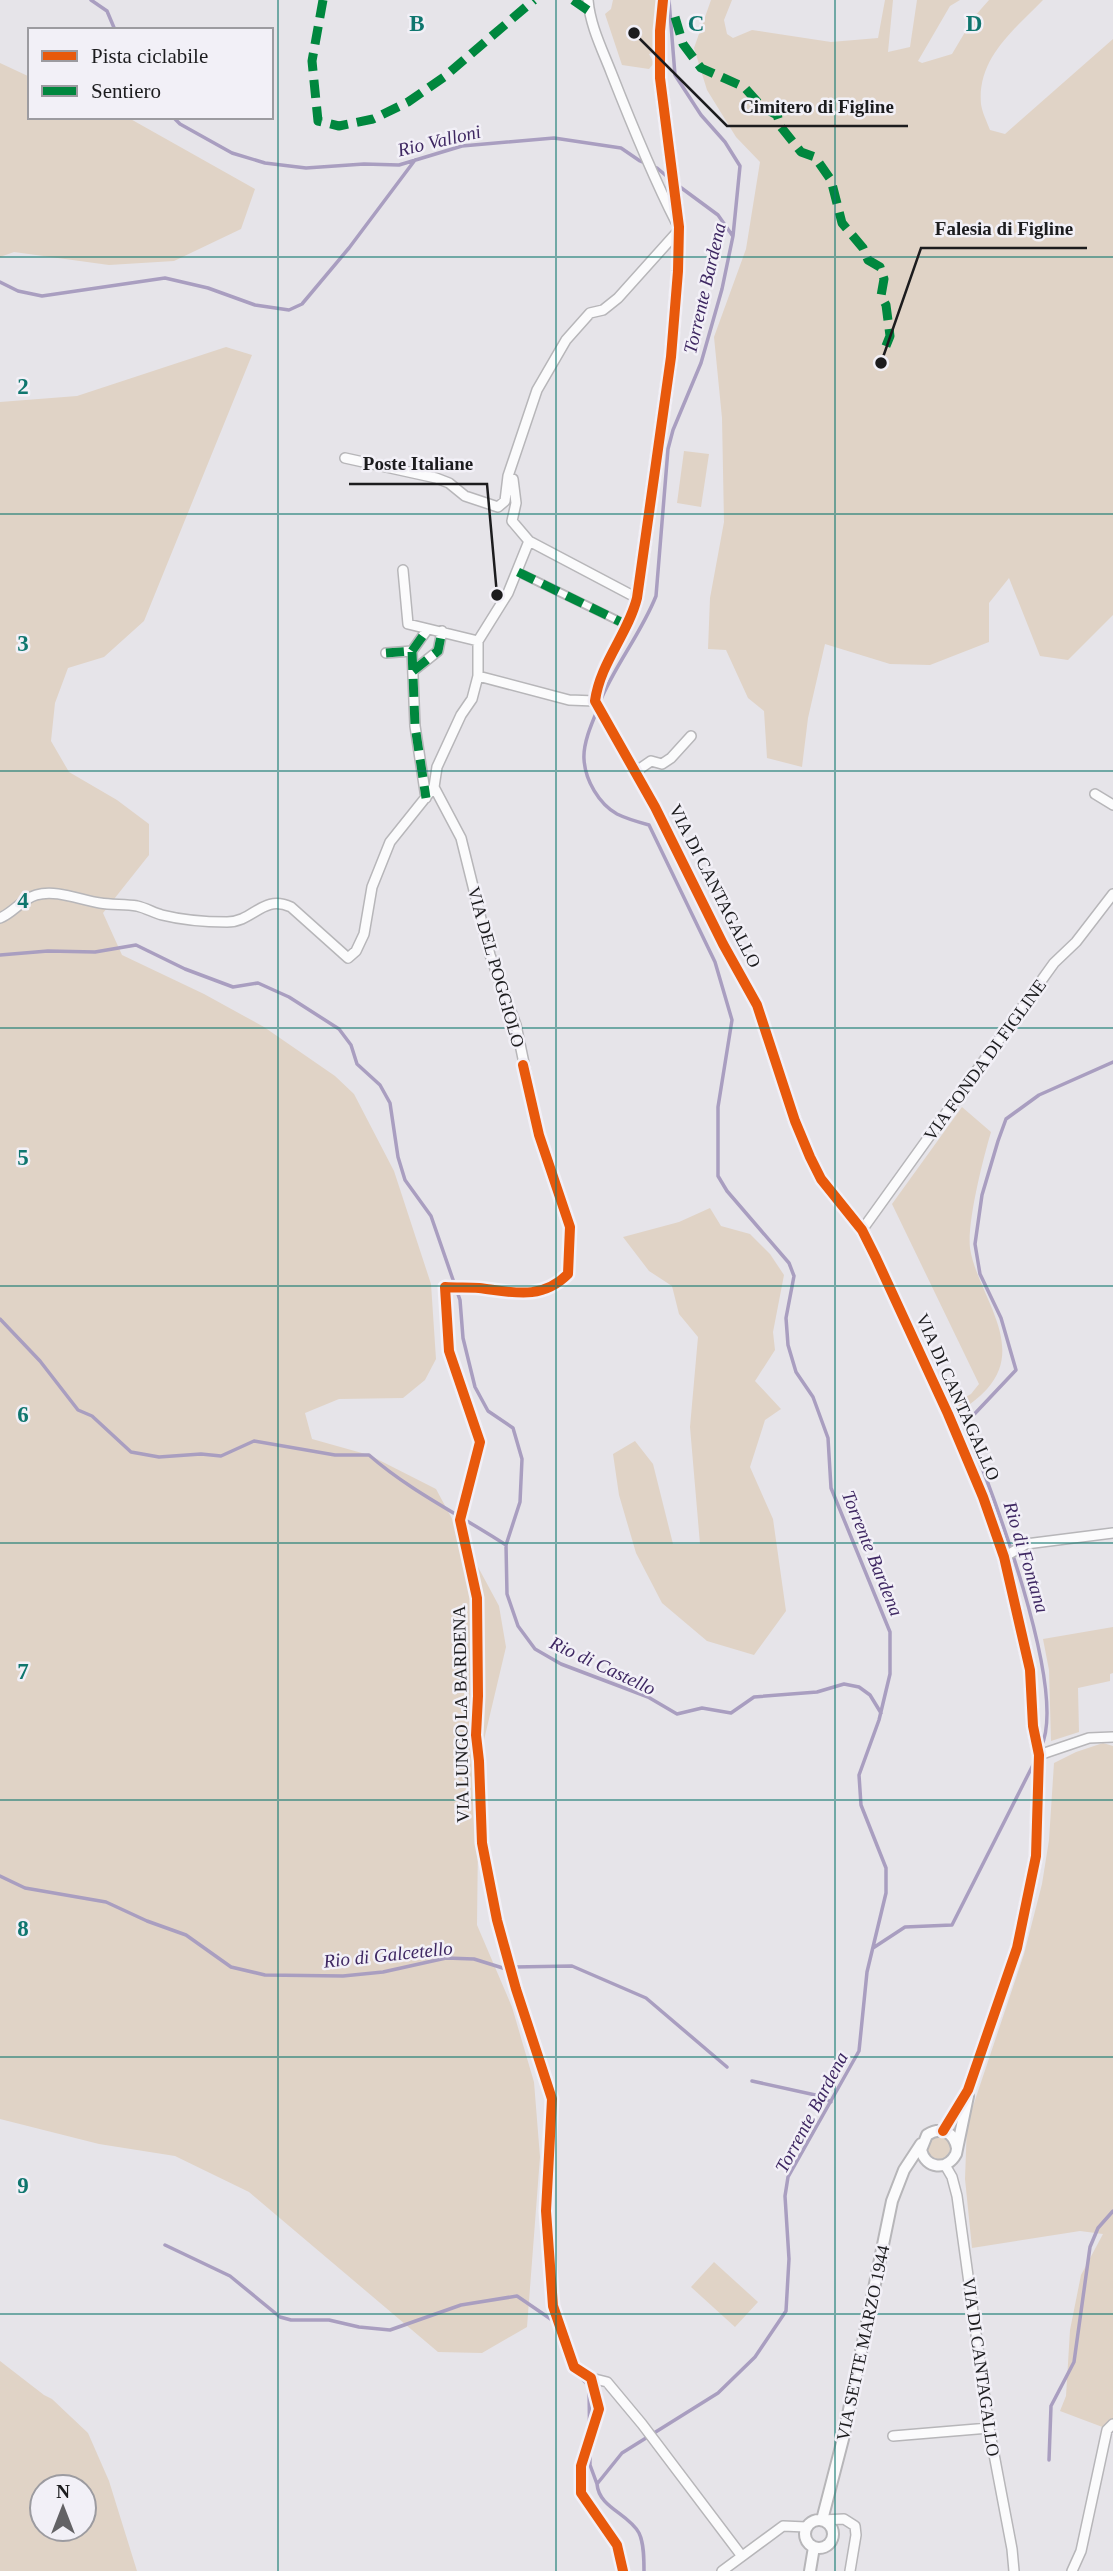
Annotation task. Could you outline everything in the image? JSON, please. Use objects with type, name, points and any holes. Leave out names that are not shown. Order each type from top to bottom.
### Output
[{"type":"street","points":[[588,0],[599,42],[649,167],[679,229]]},
{"type":"street","points":[[478,676],[598,706],[601,674],[638,598],[671,357],[679,229],[660,78],[663,0]]},
{"type":"street","points":[[345,458],[436,478],[449,483],[465,496],[498,507],[505,502],[508,476],[537,390],[566,340],[590,313],[603,310],[618,298],[679,229]]},
{"type":"street","points":[[508,476],[513,479],[516,503],[512,521],[529,541],[638,598]]},
{"type":"street","points":[[0,918],[35,895],[46,894],[139,906],[165,916],[228,922],[239,920],[267,903],[280,902],[291,907],[348,958],[356,951],[364,934],[372,887],[390,842],[434,788],[437,767],[472,699],[478,676],[478,641],[518,572],[529,541]]},
{"type":"street","points":[[403,570],[408,624],[478,641]]},
{"type":"street","points":[[518,572],[627,625]]},
{"type":"street","points":[[426,630],[412,651],[415,726],[426,798]]},
{"type":"street","points":[[413,671],[438,651],[442,631]]},
{"type":"street","points":[[386,653],[412,651]]},
{"type":"street","name":"VIA DI CANTAGALLO","points":[[598,706],[655,807],[723,944],[757,1005],[795,1121],[810,1157],[821,1180],[862,1230],[948,1414],[983,1497],[1004,1556],[1030,1670],[1039,1798],[1035,1865],[1017,1948],[968,2090]]},
{"type":"street","points":[[635,772],[651,761],[662,764],[691,736]]},
{"type":"street","name":"VIA DEL POGGIOLO","points":[[434,788],[461,838],[490,955],[516,1026],[539,1135],[570,1227],[568,1274]]},
{"type":"street","points":[[1096,794],[1113,805]]},
{"type":"street","name":"VIA FONDA DI FIGLINE","points":[[862,1230],[1054,963],[1076,942],[1113,894]]},
{"type":"street","points":[[1004,1556],[1026,1544],[1113,1533]]},
{"type":"street","points":[[1037,1749],[1089,1738],[1113,1737]]},
{"type":"street","points":[[943,2131],[968,2090]]},
{"type":"street","points":[[907,2167],[945,2165],[954,2159],[968,2090]]},
{"type":"street","points":[[930,2164],[922,2155],[921,2144],[932,2132],[943,2131],[953,2137],[957,2148]]},
{"type":"street","name":"VIA SETTE MARZO 1944","points":[[810,2571],[814,2547],[825,2547],[833,2537],[830,2526],[822,2520],[844,2439],[892,2201],[911,2156],[921,2144]]},
{"type":"street","name":"VIA DI CANTAGALLO","points":[[945,2165],[952,2177],[957,2196],[989,2428],[1012,2549],[1013,2571]]},
{"type":"street","points":[[591,2378],[607,2382],[666,2454],[741,2555]]},
{"type":"street","points":[[1072,2571],[1081,2551],[1107,2430],[1113,2424]]},
{"type":"street","points":[[893,2436],[989,2428]]},
{"type":"street","points":[[722,2571],[783,2526],[806,2527],[814,2520],[844,2519],[855,2526],[850,2571]]},
{"type":"street","points":[[806,2527],[806,2541],[814,2547]]},
{"type":"shaded area","points":[[613,0],[660,0],[655,52],[649,54],[654,63],[649,69],[622,65],[605,14],[611,9]]},
{"type":"shaded area","points":[[711,0],[732,0],[724,20],[727,34],[733,38],[752,30],[831,42],[878,38],[885,0],[893,0],[888,52],[910,47],[917,0],[960,0],[950,6],[918,61],[922,63],[952,54],[974,17],[989,0],[1043,0],[1000,46],[985,73],[981,88],[982,110],[990,130],[1005,134],[1113,39],[1113,615],[1068,660],[1040,656],[1009,578],[989,603],[989,642],[930,665],[890,664],[825,644],[808,718],[802,767],[767,758],[764,711],[748,698],[726,650],[708,649],[710,598],[724,522],[722,418],[714,337],[746,249],[760,162],[736,137],[707,90],[694,48]]},
{"type":"shaded area","points":[[0,63],[28,76],[28,119],[131,119],[255,189],[241,229],[174,261],[109,265],[14,252],[0,257]]},
{"type":"shaded area","points":[[226,347],[252,355],[144,621],[104,657],[68,668],[55,703],[51,741],[69,772],[117,800],[149,824],[149,855],[103,913],[122,955],[204,994],[264,1027],[335,1076],[354,1094],[394,1171],[431,1284],[436,1359],[425,1380],[403,1398],[339,1399],[305,1413],[312,1439],[369,1455],[436,1489],[499,1606],[506,1647],[479,1761],[477,1925],[512,2007],[534,2082],[540,2157],[527,2327],[482,2353],[438,2352],[249,2192],[175,2156],[99,2144],[0,2119],[0,402],[77,396]]},
{"type":"shaded area","points":[[684,451],[709,454],[701,507],[677,503]]},
{"type":"shaded area","points":[[962,1107],[991,1132],[973,1207],[970,1248],[996,1319],[1002,1355],[998,1372],[987,1389],[959,1413],[954,1403],[971,1394],[979,1384],[892,1204]]},
{"type":"shaded area","points":[[710,1208],[721,1226],[750,1234],[770,1254],[784,1275],[773,1332],[775,1350],[755,1381],[781,1409],[765,1420],[750,1467],[773,1519],[786,1611],[754,1655],[707,1641],[662,1603],[636,1553],[619,1495],[613,1454],[635,1441],[653,1464],[673,1544],[700,1544],[690,1427],[698,1337],[679,1314],[672,1286],[649,1271],[623,1237],[679,1222]]},
{"type":"shaded area","points":[[1113,1627],[1113,1673],[1110,1674],[1110,1681],[1078,1688],[1079,1732],[1051,1741],[1049,1670],[1043,1639]]},
{"type":"shaded area","points":[[1103,1743],[1113,1746],[1113,2431],[1060,2411],[1066,2396],[1070,2330],[1081,2275],[1103,2234],[1080,2231],[972,2248],[965,2179],[967,2124],[1024,1954],[1042,1884],[1049,1840],[1054,1763]]},
{"type":"shaded area","points":[[939,2137],[947,2140],[950,2148],[947,2156],[939,2159],[931,2156],[928,2148],[931,2140]]},
{"type":"shaded area","points":[[714,2262],[758,2302],[735,2327],[691,2287]]},
{"type":"shaded area","points":[[0,2361],[52,2399],[88,2433],[109,2481],[137,2571],[0,2571]]},
{"type":"waterway","name":"Rio Valloni","points":[[91,0],[107,11],[114,28]]},
{"type":"waterway","name":"Torrente Bardena","points":[[599,704],[656,596],[668,449],[673,430],[701,363],[722,289],[733,236],[740,166],[675,75],[669,0]]},
{"type":"waterway","name":"Rio Valloni","points":[[175,119],[232,153],[265,163],[306,168],[364,164],[399,165],[462,146],[554,138],[621,148],[640,161],[657,168],[670,179]]},
{"type":"waterway","points":[[0,282],[18,291],[42,296],[165,278],[208,288],[255,305],[289,310],[302,304],[349,248],[415,160]]},
{"type":"waterway","name":"Rio Valloni","points":[[676,184],[718,215],[732,235]]},
{"type":"waterway","name":"Torrente Bardena","points":[[597,711],[584,753],[590,783],[610,810],[649,825],[715,962],[732,1020],[718,1107],[718,1176],[727,1191],[789,1263],[794,1276],[786,1318],[788,1345],[796,1372],[813,1397],[828,1438],[831,1488],[890,1632],[890,1674],[879,1720],[859,1775],[861,1805],[886,1868],[886,1893],[867,1972],[859,2051],[788,2177],[785,2196],[789,2259],[786,2311],[755,2357],[718,2393],[622,2453],[597,2484],[608,2505],[628,2520],[639,2533],[643,2546],[644,2571]]},
{"type":"waterway","name":"Rio di Castello","points":[[0,955],[48,951],[95,952],[136,945],[185,969],[233,987],[258,983],[289,997],[339,1029],[351,1045],[357,1064],[380,1085],[390,1103],[398,1157],[405,1180],[431,1216],[460,1300],[463,1338],[475,1387],[488,1411],[513,1428],[522,1459],[520,1502],[506,1545],[507,1594],[518,1626],[535,1649],[561,1664],[648,1697],[677,1714],[702,1708],[731,1713],[754,1697],[817,1692],[844,1684],[859,1687],[870,1695],[881,1713]]},
{"type":"waterway","name":"Rio di Fontana","points":[[1041,1747],[1047,1719],[1036,1636],[1007,1538],[965,1424],[1016,1370],[1001,1318],[980,1274],[975,1244],[982,1195],[1006,1119],[1039,1095],[1113,1062]]},
{"type":"waterway","points":[[0,1319],[40,1361],[78,1410],[92,1416],[131,1452],[159,1457],[201,1454],[221,1456],[254,1441],[335,1455],[369,1455],[418,1491],[506,1545]]},
{"type":"waterway","name":"Rio di Fontana","points":[[873,1948],[905,1927],[952,1925],[1035,1761]]},
{"type":"waterway","name":"Rio di Galcetello","points":[[0,1876],[25,1888],[106,1902],[186,1935],[231,1967],[265,1975],[343,1976],[383,1972],[446,1958],[474,1959],[506,1969]]},
{"type":"waterway","name":"Rio di Galcetello","points":[[514,1967],[572,1966],[646,1998],[727,2067]]},
{"type":"waterway","name":"Rio di Galcetello","points":[[752,2081],[820,2096],[831,2102]]},
{"type":"waterway","points":[[1049,2460],[1051,2406],[1074,2362],[1090,2247],[1098,2228],[1113,2211]]},
{"type":"waterway","points":[[165,2245],[230,2276],[280,2317],[291,2320],[329,2320],[390,2330],[461,2305],[517,2296],[555,2322],[568,2364],[589,2386],[590,2465],[597,2484]]},
{"type":"marked path","points":[[323,0],[312,61],[318,121],[339,126],[373,119],[408,102],[444,77],[534,0]]},
{"type":"marked path","points":[[573,0],[589,11]]},
{"type":"marked path","points":[[675,17],[683,44],[701,68],[744,87],[762,107],[777,115],[781,127],[801,152],[815,157],[831,180],[842,223],[863,248],[868,260],[880,267],[884,279],[881,296],[886,305],[890,336],[884,351]]},
{"type":"marked path","points":[[518,572],[627,625]]},
{"type":"marked path","points":[[412,651],[427,630]]},
{"type":"marked path","points":[[413,671],[438,651],[442,631]]},
{"type":"marked path","points":[[386,653],[412,651],[415,726],[426,798]]},
{"type":"cycle path","points":[[663,0],[660,78],[679,227],[671,357],[637,598],[602,674],[595,701],[655,807],[723,944],[757,1005],[795,1121],[810,1157],[821,1179],[862,1230],[876,1258],[948,1414],[983,1497],[1004,1557],[1030,1670],[1033,1726],[1039,1755],[1036,1856],[1017,1948],[968,2090],[943,2131]]},
{"type":"cycle path","name":"VIA LUNGO LA BARDENA","points":[[523,1065],[539,1135],[570,1227],[568,1274],[547,1288],[526,1293],[445,1287],[449,1351],[480,1442],[460,1520],[477,1598],[476,1735],[482,1843],[497,1920],[516,1989],[552,2099],[546,2211],[553,2306],[574,2367],[591,2378],[599,2409],[581,2466],[581,2493],[617,2545],[623,2571]]},
{"type":"place","name":"Cimitero di Figline","points":[[634,33]]},
{"type":"place","name":"Falesia di Figline","points":[[881,363]]},
{"type":"place","name":"Poste Italiane","points":[[497,595]]}]
